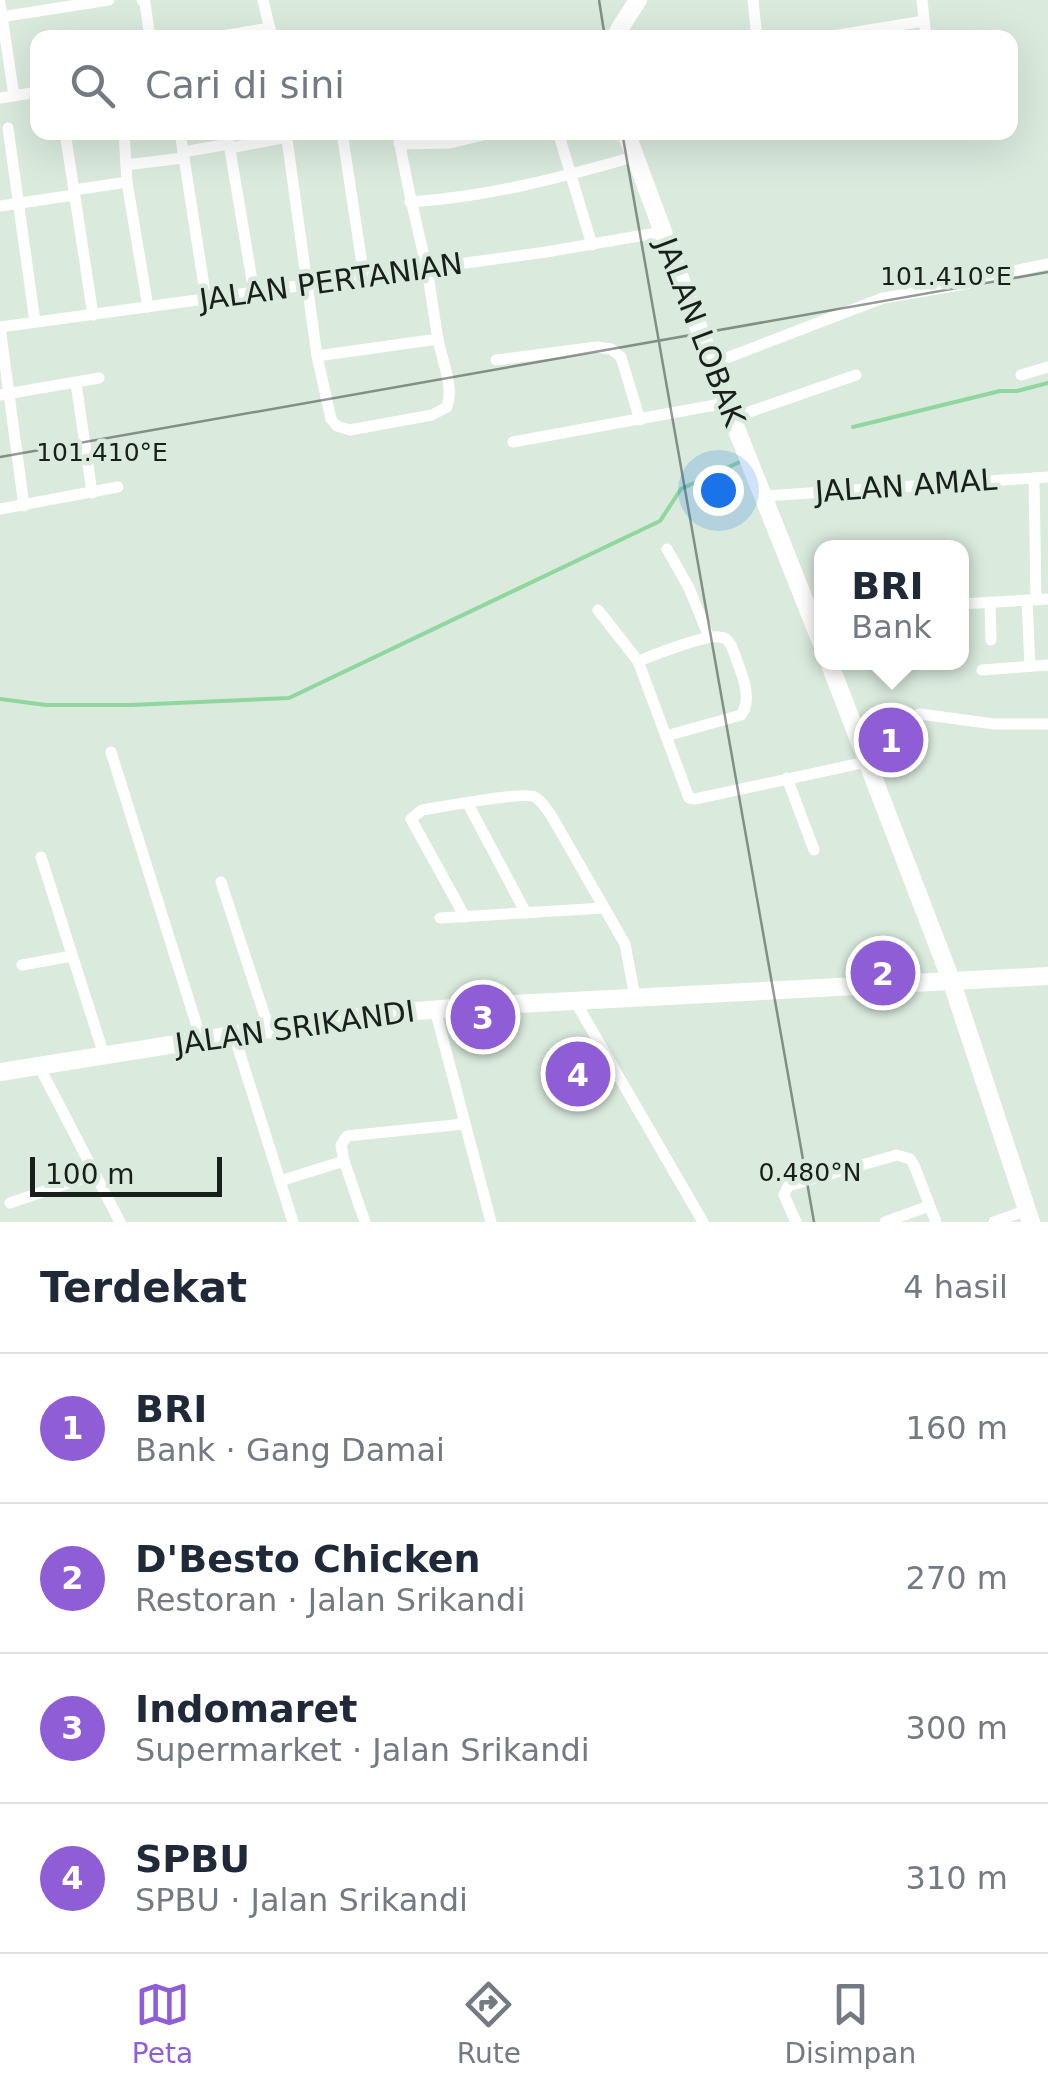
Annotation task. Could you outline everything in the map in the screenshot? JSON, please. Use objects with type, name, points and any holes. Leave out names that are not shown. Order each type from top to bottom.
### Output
[{"type":"main road","points":[[619,30],[638,0]]},
{"type":"main road","name":"JALAN LOBAK","points":[[628,140],[711,364],[814,624]]},
{"type":"main road","points":[[832,670],[951,980],[1029,1218]]},
{"type":"main road","name":"JALAN SRIKANDI","points":[[0,1072],[269,1029],[436,1009],[1048,976]]},
{"type":"street","points":[[1,17],[109,0]]},
{"type":"street","points":[[142,0],[149,30]]},
{"type":"street","points":[[263,0],[270,30]]},
{"type":"street","points":[[753,0],[756,30]]},
{"type":"street","points":[[922,0],[925,30]]},
{"type":"street","points":[[0,3],[7,97]]},
{"type":"street","points":[[872,30],[924,22]]},
{"type":"street","points":[[8,128],[35,322]]},
{"type":"street","points":[[66,140],[93,315]]},
{"type":"street","points":[[124,140],[148,307]]},
{"type":"street","points":[[181,140],[206,299]]},
{"type":"street","points":[[290,140],[317,356],[331,419],[337,426],[350,430],[432,415],[447,407],[450,392],[398,140]]},
{"type":"street","points":[[343,140],[364,277]]},
{"type":"street","points":[[561,140],[592,245]]},
{"type":"street","points":[[126,165],[229,142],[254,292]]},
{"type":"street","points":[[410,202],[458,199],[633,156]]},
{"type":"street","points":[[0,206],[128,182]]},
{"type":"street","name":"JALAN PERTANIAN","points":[[0,327],[426,269],[662,232]]},
{"type":"street","points":[[711,364],[883,298],[966,284],[1048,264]]},
{"type":"street","points":[[0,327],[5,394],[24,506]]},
{"type":"street","points":[[317,356],[438,339]]},
{"type":"street","points":[[496,360],[597,347],[611,350],[620,357],[640,420]]},
{"type":"street","points":[[1020,375],[1048,367]]},
{"type":"street","points":[[513,442],[640,420],[729,410],[856,375]]},
{"type":"street","points":[[5,394],[99,378]]},
{"type":"street","points":[[76,383],[92,493]]},
{"type":"street","points":[[1030,666],[1037,600],[1041,478]]},
{"type":"street","name":"JALAN AMAL","points":[[764,496],[1041,478]]},
{"type":"street","points":[[0,509],[118,487]]},
{"type":"street","points":[[667,549],[709,637]]},
{"type":"street","points":[[969,603],[1037,600]]},
{"type":"street","points":[[990,602],[991,640]]},
{"type":"street","points":[[598,610],[638,661],[688,798],[866,762]]},
{"type":"street","points":[[638,661],[709,637],[728,641],[748,706],[741,715],[666,736]]},
{"type":"street","points":[[982,670],[1048,665]]},
{"type":"street","points":[[854,731],[920,714],[994,724],[1048,724]]},
{"type":"street","points":[[111,752],[201,1039]]},
{"type":"street","points":[[787,778],[814,850]]},
{"type":"street","points":[[464,917],[411,819],[422,810],[523,795],[539,800],[626,944],[634,997]]},
{"type":"street","points":[[468,804],[526,912]]},
{"type":"street","points":[[41,856],[104,1055]]},
{"type":"street","points":[[221,882],[269,1029]]},
{"type":"street","points":[[440,918],[604,908]]},
{"type":"street","points":[[22,964],[72,956]]},
{"type":"street","points":[[576,1001],[703,1222]]},
{"type":"street","points":[[436,1009],[491,1222]]},
{"type":"street","points":[[234,1036],[293,1222]]},
{"type":"street","points":[[38,1064],[120,1222]]},
{"type":"street","points":[[364,1222],[344,1161],[341,1145],[347,1136],[464,1124]]},
{"type":"street","points":[[796,1222],[784,1196],[788,1186],[897,1154],[914,1165],[936,1222]]},
{"type":"street","points":[[280,1181],[344,1161]]},
{"type":"street","points":[[10,1203],[95,1174]]},
{"type":"street","points":[[885,1222],[929,1206]]},
{"type":"street","points":[[994,1222],[1048,1216]]},
{"type":"waterway","points":[[853,427],[1048,383]]},
{"type":"waterway","points":[[0,699],[46,705],[131,705],[289,698],[660,521],[681,489],[744,460]]},
{"type":"place","name":"BRI","points":[[891,740]]},
{"type":"place","name":"D'Besto Chicken","points":[[883,973]]},
{"type":"place","name":"Indomaret","points":[[483,1017]]},
{"type":"place","name":"SPBU","points":[[578,1074]]}]
